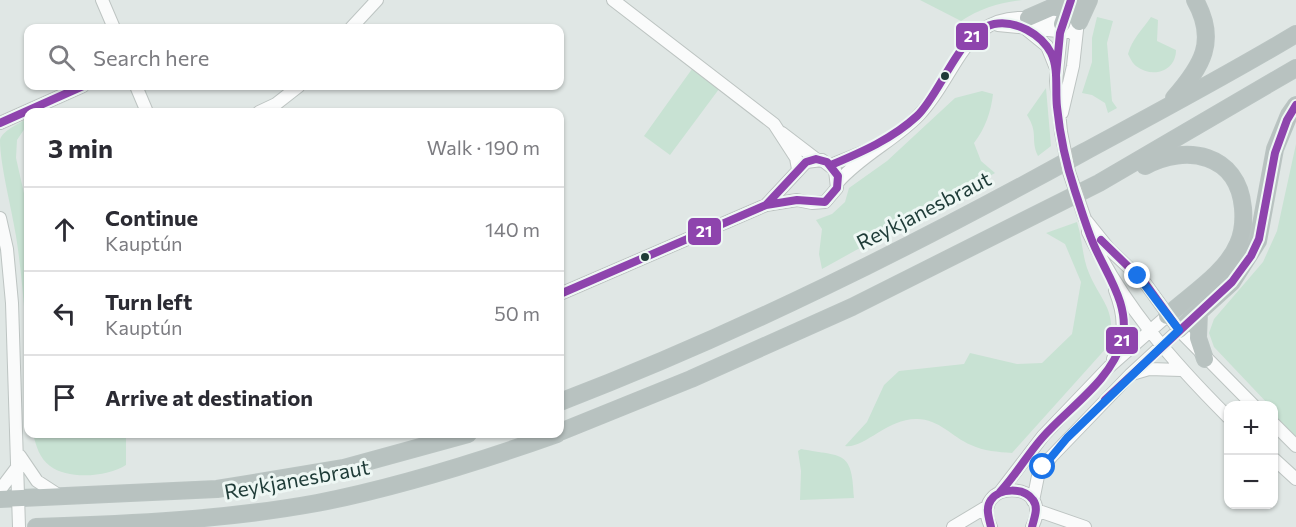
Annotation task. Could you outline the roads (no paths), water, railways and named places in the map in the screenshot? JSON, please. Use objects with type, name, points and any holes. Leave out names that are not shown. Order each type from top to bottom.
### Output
[{"type":"highway","points":[[1027,23],[1060,0]]},
{"type":"highway","points":[[1070,29],[1071,0]]},
{"type":"highway","points":[[1070,29],[1089,0]]},
{"type":"highway","points":[[1167,106],[1186,84],[1203,57],[1205,24],[1195,0]]},
{"type":"highway","name":"Reykjanesbraut","points":[[564,400],[707,341],[895,253],[1296,34]]},
{"type":"highway","name":"Reykjanesbraut","points":[[564,431],[691,379],[852,307],[1099,183],[1296,68]]},
{"type":"highway","points":[[1179,330],[1232,282],[1258,241],[1275,149],[1289,115],[1296,105]]},
{"type":"highway","points":[[1009,229],[1041,219],[1166,157],[1190,154],[1217,162],[1226,169],[1239,188],[1244,219],[1239,240],[1223,266],[1167,316]]},
{"type":"highway","points":[[1199,312],[1198,338],[1205,359]]},
{"type":"highway","name":"Reykjanesbraut","points":[[0,499],[217,489],[344,468],[453,438]]},
{"type":"highway","name":"Reykjanesbraut","points":[[36,527],[188,520],[314,503],[424,477],[543,438]]},
{"type":"street","points":[[102,0],[112,24]]},
{"type":"street","points":[[355,24],[377,0]]},
{"type":"street","points":[[613,0],[687,55],[816,159],[831,165],[878,147]]},
{"type":"street","points":[[564,292],[766,205],[785,201],[819,204],[830,199],[838,182],[918,116],[941,87],[967,42],[980,31],[1015,18],[1027,23],[1070,29]]},
{"type":"street","points":[[1027,23],[1047,46],[1054,60],[1056,99],[1069,172],[1088,231],[1107,269],[1120,304],[1124,329],[1119,348],[1109,367]]},
{"type":"street","points":[[1056,73],[1070,29]]},
{"type":"street","points":[[1061,128],[1073,66],[1070,29]]},
{"type":"street","points":[[34,108],[74,90]]},
{"type":"street","points":[[138,90],[145,108]]},
{"type":"street","points":[[268,108],[294,90]]},
{"type":"street","points":[[0,123],[24,112]]},
{"type":"street","points":[[781,132],[796,158],[795,188],[806,202]]},
{"type":"street","points":[[766,205],[806,162],[816,159]]},
{"type":"street","points":[[831,165],[838,182]]},
{"type":"street","points":[[0,218],[7,249],[12,303],[19,527]]},
{"type":"street","points":[[1086,219],[1109,249],[1145,283],[1167,316],[1205,359],[1250,401]]},
{"type":"street","points":[[1107,269],[1148,331],[1181,370],[1224,413]]},
{"type":"street","points":[[953,527],[988,506],[1043,436],[1109,367],[1167,316]]},
{"type":"street","points":[[1032,527],[1038,476],[1043,467],[1067,438],[1179,330]]},
{"type":"street","points":[[1130,375],[1149,369],[1181,370]]},
{"type":"street","points":[[1278,428],[1296,446]]},
{"type":"street","points":[[18,453],[37,481],[60,496]]},
{"type":"street","points":[[1278,463],[1296,479]]},
{"type":"street","points":[[0,490],[18,466]]},
{"type":"street","points":[[1000,492],[1008,489],[1022,491],[1035,506],[1085,527]]},
{"type":"street","points":[[987,527],[988,506]]}]
